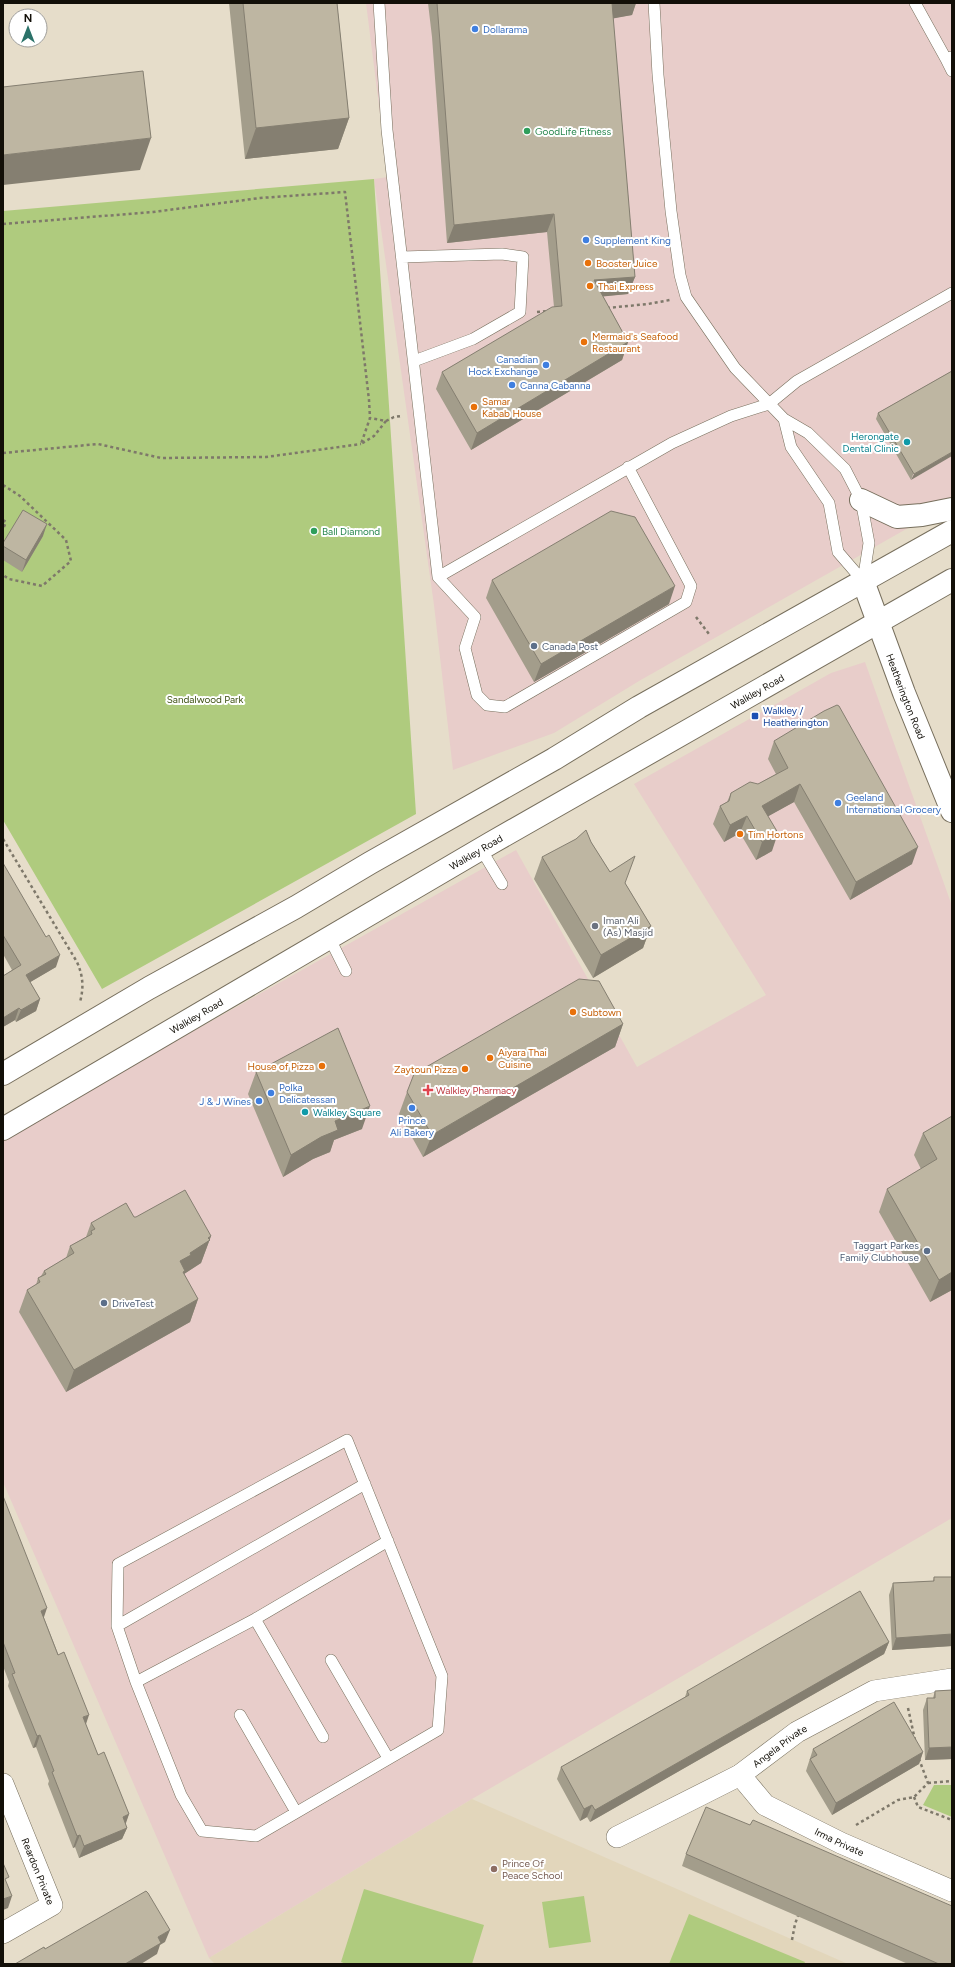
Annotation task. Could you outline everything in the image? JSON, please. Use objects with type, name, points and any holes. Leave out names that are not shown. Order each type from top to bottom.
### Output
[{"type":"main road","points":[[861,500],[897,517],[922,515],[952,509]]},
{"type":"main road","points":[[3,1074],[150,988],[296,907],[554,759],[639,707],[952,531]]},
{"type":"main road","name":"Walkley Road","points":[[3,1129],[328,937],[952,580]]},
{"type":"main road","name":"Heatherington Road","points":[[863,581],[904,693],[952,811]]},
{"type":"street","name":"Angela Private","points":[[617,1838],[740,1774],[797,1732],[874,1691],[952,1679]]},
{"type":"street","name":"Irma Private","points":[[740,1774],[766,1805],[841,1843],[952,1892]]},
{"type":"street","name":"Reardon Private","points":[[3,1784],[52,1905],[3,1933]]},
{"type":"lane","points":[[379,3],[387,130],[438,577],[475,617],[465,648],[477,695],[487,705],[505,707],[686,602],[692,586],[628,467]]},
{"type":"lane","points":[[654,3],[658,75],[671,211],[680,275],[686,297],[730,362],[784,419],[808,433],[845,469],[861,500],[869,543],[863,581]]},
{"type":"lane","points":[[915,3],[949,58],[952,71]]},
{"type":"lane","points":[[402,257],[502,254],[523,257],[520,312],[473,340],[414,361]]},
{"type":"lane","points":[[438,577],[672,443],[731,416],[769,404],[797,381],[952,293]]},
{"type":"lane","points":[[784,419],[792,447],[829,503],[838,552],[863,581]]},
{"type":"lane","points":[[481,849],[502,884]]},
{"type":"lane","points":[[328,937],[346,972]]},
{"type":"lane","points":[[347,1440],[388,1541],[442,1676],[438,1730],[256,1836],[202,1832],[181,1795],[136,1682],[117,1626],[118,1564],[347,1440]]},
{"type":"lane","points":[[117,1626],[365,1484]]},
{"type":"lane","points":[[136,1682],[255,1620],[388,1541]]},
{"type":"lane","points":[[255,1620],[323,1737]]},
{"type":"lane","points":[[331,1660],[388,1758]]},
{"type":"lane","points":[[240,1715],[296,1812]]},
{"type":"path","points":[[3,224],[153,212],[260,198],[345,192],[369,400],[370,418],[361,444]]},
{"type":"path","points":[[602,308],[648,304],[686,297]]},
{"type":"path","points":[[520,312],[549,311]]},
{"type":"path","points":[[3,453],[98,444],[160,458],[266,457],[361,444],[374,436],[386,421],[370,418]]},
{"type":"path","points":[[3,485],[20,496],[66,540],[71,561],[42,586],[9,579],[3,575]]},
{"type":"path","points":[[3,520],[6,522],[3,529]]},
{"type":"path","points":[[3,838],[77,962],[82,976],[82,993],[79,1006]]},
{"type":"path","points":[[903,1686],[917,1747]]},
{"type":"path","points":[[918,1754],[928,1783]]},
{"type":"path","points":[[841,1843],[851,1828],[898,1800],[914,1797],[928,1783],[952,1781]]},
{"type":"path","points":[[914,1797],[918,1807],[952,1820]]},
{"type":"path","points":[[792,1940],[795,1924],[800,1910]]},
{"type":"shaded area","points":[[366,3],[952,3],[952,503],[639,681],[554,733],[453,770],[434,605],[374,179],[388,177]]},
{"type":"shaded area","points":[[865,662],[952,906],[952,1518],[472,1799],[209,1958],[3,1482],[3,1138],[516,850],[637,1067],[766,995],[634,784],[831,673]]},
{"type":"shaded area","name":"Prince Of Peace School","points":[[472,1799],[848,1964],[215,1964],[209,1958]]},
{"type":"green space","name":"Sandalwood Park","points":[[374,179],[416,814],[102,989],[3,820],[3,211]]},
{"type":"green space","points":[[934,1785],[952,1785],[952,1817],[923,1805]]},
{"type":"green space","points":[[364,1889],[484,1925],[472,1964],[346,1964],[341,1962]]},
{"type":"green space","points":[[584,1896],[591,1942],[549,1948],[542,1902]]},
{"type":"green space","points":[[689,1914],[805,1962],[804,1964],[669,1964]]},
{"type":"building","points":[[243,3],[337,3],[349,118],[256,128]]},
{"type":"building","points":[[437,3],[612,3],[635,277],[594,280],[628,342],[477,433],[442,372],[552,307],[562,306],[554,214],[454,225]]},
{"type":"building","points":[[143,71],[151,138],[3,155],[3,87]]},
{"type":"building","points":[[952,371],[952,452],[914,474],[878,413]]},
{"type":"building","points":[[23,510],[47,524],[26,560],[3,546],[3,543]]},
{"type":"building","points":[[611,511],[635,517],[675,586],[541,664],[492,580]]},
{"type":"building","name":"Geeland International Grocery","points":[[837,705],[839,706],[918,847],[856,882],[800,784],[762,806],[778,833],[762,842],[747,816],[730,825],[720,806],[729,801],[731,793],[750,782],[758,784],[788,768],[774,741],[824,711]]},
{"type":"building","points":[[586,830],[591,842],[610,872],[635,856],[625,883],[651,926],[601,955],[542,857],[576,839]]},
{"type":"building","points":[[3,863],[46,937],[49,935],[60,955],[26,975],[40,999],[21,1010],[19,1008],[3,1018],[3,976],[21,965],[3,935]]},
{"type":"building","points":[[579,979],[599,981],[623,1024],[432,1135],[407,1092],[414,1074]]},
{"type":"building","name":"Walkley Square","points":[[338,1028],[370,1106],[335,1121],[338,1130],[321,1137],[291,1155],[256,1072]]},
{"type":"building","name":"Taggart Parkes Family Clubhouse","points":[[952,1116],[952,1272],[939,1280],[887,1189],[937,1159],[923,1133]]},
{"type":"building","name":"DriveTest","points":[[185,1190],[211,1236],[208,1238],[210,1240],[190,1253],[191,1255],[180,1261],[185,1271],[183,1272],[198,1299],[74,1370],[27,1290],[40,1282],[38,1278],[46,1274],[44,1271],[74,1253],[70,1246],[92,1234],[91,1231],[95,1229],[91,1223],[126,1203],[134,1217],[136,1217]]},
{"type":"building","points":[[3,1496],[47,1608],[41,1611],[58,1655],[64,1652],[89,1715],[83,1717],[98,1755],[104,1752],[129,1814],[123,1817],[127,1828],[84,1846],[80,1835],[77,1836],[52,1772],[54,1771],[40,1735],[37,1736],[12,1674],[15,1673],[3,1642]]},
{"type":"building","points":[[934,1577],[952,1577],[952,1634],[896,1638],[893,1583],[934,1581]]},
{"type":"building","points":[[860,1591],[889,1642],[595,1810],[592,1805],[584,1809],[561,1767],[689,1695],[687,1691]]},
{"type":"building","points":[[952,1690],[952,1747],[929,1748],[927,1698],[935,1698],[935,1691]]},
{"type":"building","points":[[894,1702],[923,1752],[836,1803],[810,1759],[817,1755],[813,1749]]},
{"type":"building","points":[[706,1807],[750,1825],[753,1820],[952,1906],[952,1964],[939,1964],[686,1854]]},
{"type":"building","points":[[3,1863],[9,1877],[5,1879],[12,1896],[3,1899]]},
{"type":"building","points":[[146,1891],[170,1930],[158,1937],[161,1943],[125,1964],[15,1964],[44,1947],[45,1949]]},
{"type":"place","name":"Dollarama","points":[[475,29]]},
{"type":"place","name":"GoodLife Fitness","points":[[527,131]]},
{"type":"place","name":"Supplement King","points":[[586,240]]},
{"type":"place","name":"Booster Juice","points":[[588,263]]},
{"type":"place","name":"Thai Express","points":[[590,286]]},
{"type":"place","name":"Mermaid's Seafood Restaurant","points":[[584,342]]},
{"type":"place","name":"Canadian Hock Exchange","points":[[546,365]]},
{"type":"place","name":"Canna Cabanna","points":[[512,385]]},
{"type":"place","name":"Samar Kabab House","points":[[474,407]]},
{"type":"place","name":"Herongate Dental Clinic","points":[[907,442]]},
{"type":"place","name":"Ball Diamond","points":[[314,531]]},
{"type":"place","name":"Canada Post","points":[[534,646]]},
{"type":"place","name":"Walkley / Heatherington","points":[[755,716]]},
{"type":"place","name":"Geeland International Grocery","points":[[838,803]]},
{"type":"place","name":"Tim Hortons","points":[[740,834]]},
{"type":"place","name":"Iman Ali (As) Masjid","points":[[595,926]]},
{"type":"place","name":"Subtown","points":[[573,1012]]},
{"type":"place","name":"Aiyara Thai Cuisine","points":[[490,1058]]},
{"type":"place","name":"House of Pizza","points":[[322,1066]]},
{"type":"place","name":"Zaytoun Pizza","points":[[465,1069]]},
{"type":"place","name":"Walkley Pharmacy","points":[[428,1090]]},
{"type":"place","name":"Polka Delicatessan","points":[[271,1093]]},
{"type":"place","name":"J & J Wines","points":[[259,1101]]},
{"type":"place","name":"Prince Ali Bakery","points":[[412,1108]]},
{"type":"place","name":"Walkley Square","points":[[305,1112]]},
{"type":"place","name":"Taggart Parkes Family Clubhouse","points":[[927,1251]]},
{"type":"place","name":"DriveTest","points":[[104,1303]]},
{"type":"place","name":"Prince Of Peace School","points":[[494,1869]]}]
